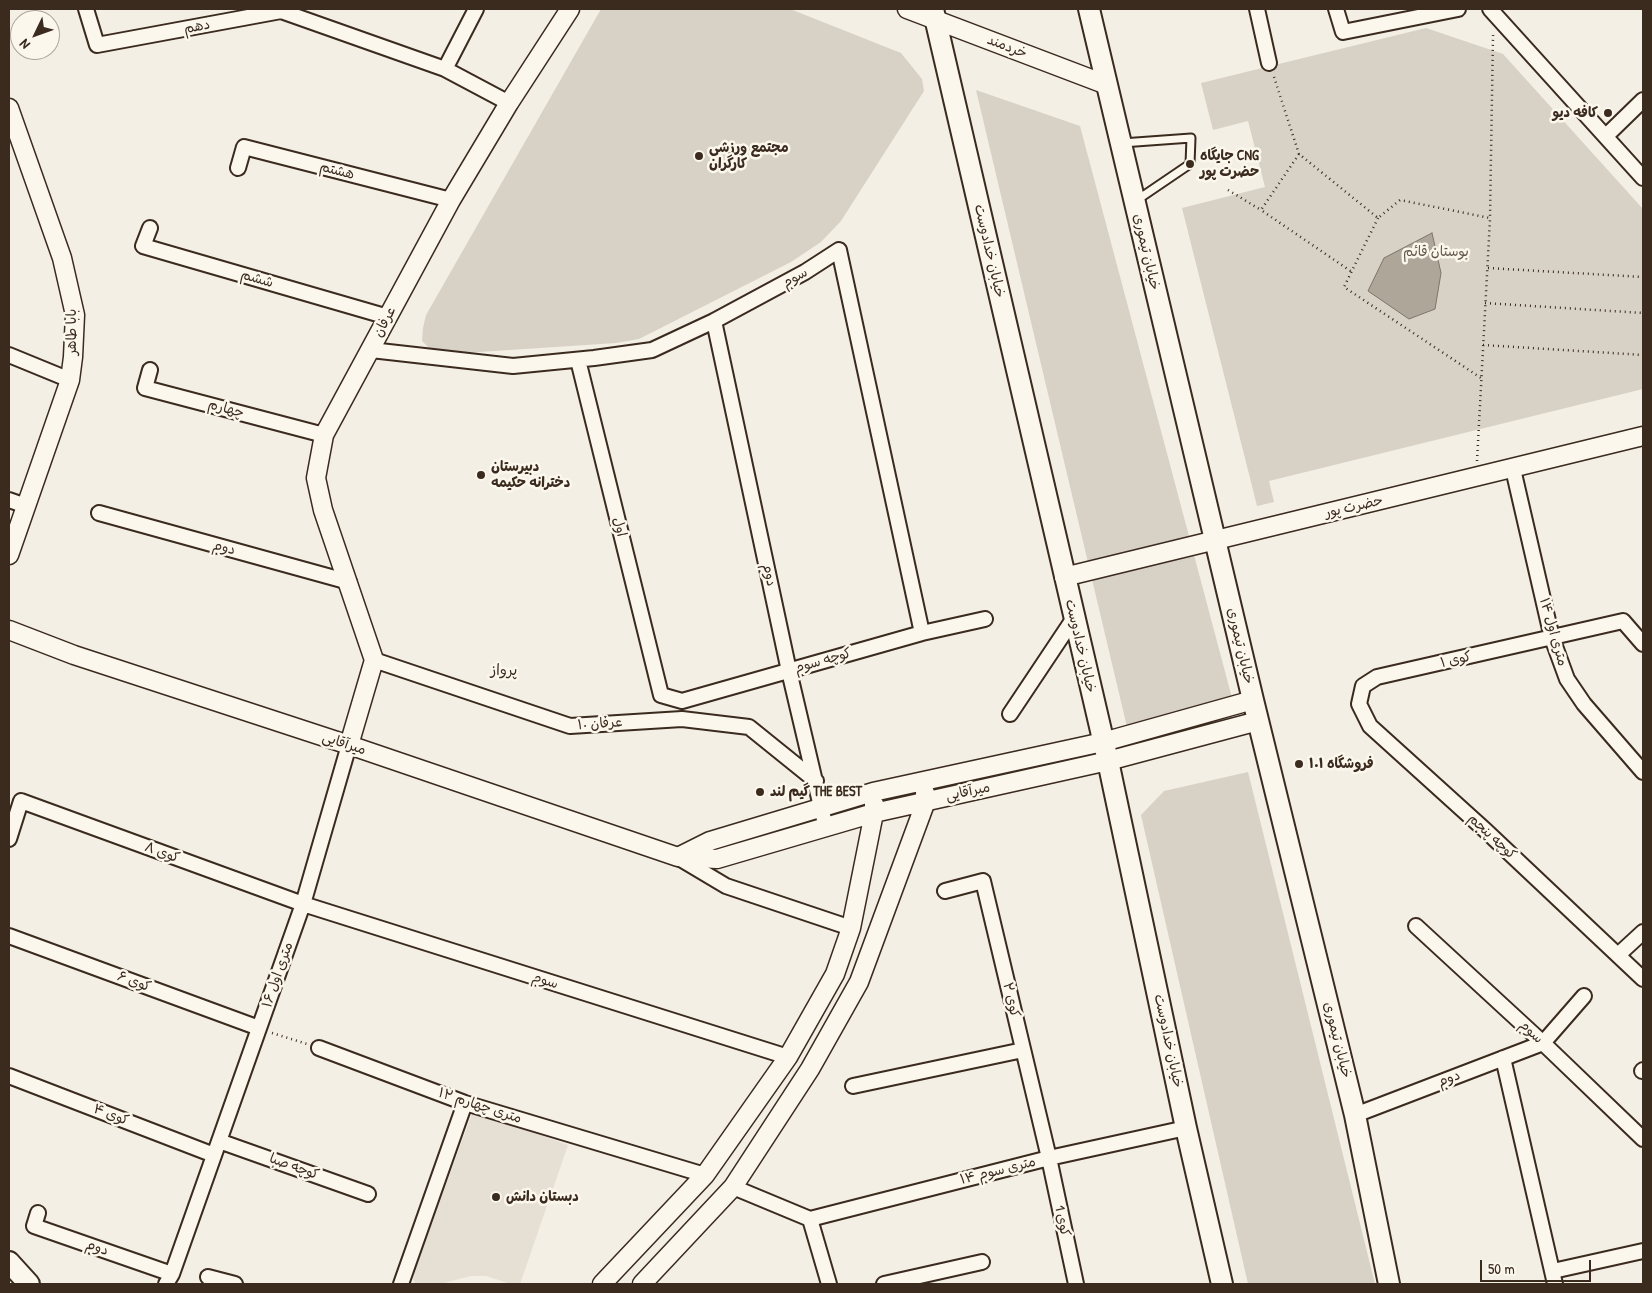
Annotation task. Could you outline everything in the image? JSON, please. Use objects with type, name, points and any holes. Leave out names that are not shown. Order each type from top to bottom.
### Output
[{"type":"main road","name":"خیابان تیموری","points":[[1089,9],[1258,721],[1355,1115],[1389,1284]]},
{"type":"main road","name":"خیابان خدادوست","points":[[935,14],[1108,761],[1186,1128],[1222,1284]]},
{"type":"main road","points":[[9,1262],[30,1284]]},
{"type":"street","name":"دهم","points":[[86,9],[97,45],[282,11],[445,69],[509,103]]},
{"type":"street","points":[[445,69],[476,9]]},
{"type":"street","name":"عرفان","points":[[374,660],[323,510],[316,478],[324,436],[451,200],[509,103],[570,9]]},
{"type":"street","name":"خردمند","points":[[907,9],[935,14],[1107,85]]},
{"type":"street","points":[[1257,9],[1269,63]]},
{"type":"street","points":[[1336,9],[1342,32],[1458,9]]},
{"type":"street","points":[[1492,11],[1643,178]]},
{"type":"street","points":[[1606,136],[1643,100]]},
{"type":"street","name":"بابا طاهر","points":[[9,108],[62,258],[75,315],[70,380],[9,555]]},
{"type":"street","name":"هشتم","points":[[238,168],[244,147],[451,200]]},
{"type":"street","name":"ششم","points":[[150,228],[143,246],[388,317]]},
{"type":"street","name":"سوم","points":[[371,350],[513,366],[652,350],[714,321],[805,272],[839,250],[922,632]]},
{"type":"street","name":"دوم","points":[[714,321],[789,671],[826,828]]},
{"type":"street","points":[[9,355],[70,380]]},
{"type":"street","name":"اول","points":[[578,360],[661,695]]},
{"type":"street","name":"چهارم","points":[[150,370],[145,388],[324,436]]},
{"type":"street","name":"حضرت پور","points":[[1064,577],[1643,436]]},
{"type":"street","name":"۱۴ متری اول","points":[[1513,468],[1552,638],[1567,679],[1584,704],[1643,772]]},
{"type":"street","points":[[9,500],[26,506]]},
{"type":"street","name":"دوم","points":[[99,513],[349,582]]},
{"type":"street","points":[[1010,714],[1074,618]]},
{"type":"street","name":"کوچه سوم","points":[[661,695],[682,701],[922,632],[985,619]]},
{"type":"street","name":"کوی ۱","points":[[1363,686],[1377,677],[1623,621],[1643,644]]},
{"type":"street","name":"میرآقایی","points":[[9,630],[74,655],[678,857],[717,859],[874,813],[1108,761],[1258,721]]},
{"type":"street","name":"۱۶ متری اول","points":[[169,1279],[303,904],[374,660]]},
{"type":"street","name":"عرفان ۱۰","points":[[374,660],[570,726],[682,718],[749,727],[816,781]]},
{"type":"street","name":"کوچه پنجم","points":[[1363,686],[1359,704],[1370,726],[1485,830],[1643,979]]},
{"type":"street","name":"میرآقایی","points":[[678,857],[710,841],[873,792],[1103,742],[1253,700]]},
{"type":"street","points":[[642,1284],[733,1187],[810,1069],[859,982],[926,801],[924,780]]},
{"type":"street","points":[[602,1284],[705,1175],[788,1058],[835,974],[851,928],[874,813],[873,792]]},
{"type":"street","name":"کوی ۸","points":[[9,839],[21,801],[303,904]]},
{"type":"street","points":[[678,857],[726,886],[851,928]]},
{"type":"street","name":"کوی ۲","points":[[945,892],[983,881],[1049,1158]]},
{"type":"street","name":"سوم","points":[[303,904],[788,1058]]},
{"type":"street","name":"سوم","points":[[1416,926],[1543,1043],[1643,1139]]},
{"type":"street","points":[[1618,955],[1643,932]]},
{"type":"street","name":"کوی ۶","points":[[9,936],[259,1028]]},
{"type":"street","points":[[1543,1043],[1584,996]]},
{"type":"street","name":"دوم","points":[[1355,1115],[1543,1043]]},
{"type":"street","name":"۱۲ متری چهارم","points":[[319,1048],[465,1103],[705,1175]]},
{"type":"street","points":[[853,1086],[1022,1050]]},
{"type":"street","points":[[1503,1058],[1554,1278],[1643,1251]]},
{"type":"street","name":"کوی ۴","points":[[9,1076],[214,1155]]},
{"type":"street","points":[[401,1284],[465,1103]]},
{"type":"street","name":"۱۴ متری سوم","points":[[810,1219],[1049,1158],[1186,1128]]},
{"type":"street","name":"کوچه صبا","points":[[219,1141],[368,1194]]},
{"type":"street","name":"کوی 1","points":[[1049,1158],[1076,1284]]},
{"type":"street","points":[[733,1187],[810,1219],[829,1284]]},
{"type":"street","name":"دوم","points":[[38,1213],[34,1226],[169,1279]]},
{"type":"street","points":[[884,1284],[982,1262]]},
{"type":"street","points":[[208,1277],[235,1284]]},
{"type":"lane","points":[[1121,143],[1191,138],[1190,164],[1134,201]]},
{"type":"path","points":[[1477,477],[1490,218],[1492,11]]},
{"type":"path","points":[[1269,63],[1299,154],[1378,218]]},
{"type":"path","points":[[1261,210],[1299,154]]},
{"type":"path","points":[[1228,190],[1261,210],[1352,272]]},
{"type":"path","points":[[1481,378],[1344,287],[1378,218],[1400,200],[1490,218]]},
{"type":"path","points":[[1487,268],[1643,278]]},
{"type":"path","points":[[1485,303],[1643,313]]},
{"type":"path","points":[[1483,345],[1643,355]]},
{"type":"path","points":[[259,1028],[319,1048]]},
{"type":"shaded area","points":[[1432,233],[1441,273],[1435,309],[1409,319],[1368,291],[1384,258]]},
{"type":"shaded area","name":"دبستان دانش","points":[[473,1111],[568,1145],[520,1284],[511,1284],[486,1276],[471,1276],[440,1284],[416,1284],[413,1279],[415,1269]]},
{"type":"green space","name":"مجتمع ورزشی کارگران","points":[[601,9],[790,9],[901,53],[922,79],[924,91],[841,221],[821,242],[791,262],[639,339],[616,343],[464,353],[434,353],[422,341],[426,315]]},
{"type":"green space","name":"بوستان قائم","points":[[1426,28],[1503,54],[1643,209],[1643,389],[1269,481],[1274,502],[1257,506],[1182,208],[1265,187],[1248,121],[1213,130],[1201,83]]},
{"type":"green space","points":[[976,90],[1080,126],[1232,698],[1127,727]]},
{"type":"green space","points":[[1248,772],[1375,1284],[1248,1284],[1141,815],[1164,791]]},
{"type":"place","name":"کافه دیو","points":[[1608,113]]},
{"type":"place","name":"مجتمع ورزشی کارگران","points":[[699,156]]},
{"type":"place","name":"جایگاه CNG حضرت پور","points":[[1190,164]]},
{"type":"place","name":"دبیرستان دخترانه حکیمه","points":[[481,475]]},
{"type":"place","name":"فروشگاه ۱۰۱","points":[[1299,764]]},
{"type":"place","name":"گیم لند THE BEST","points":[[760,792]]},
{"type":"place","name":"دبستان دانش","points":[[496,1197]]},
{"type":"district","name":"پرواز","points":[[504,671]]}]
